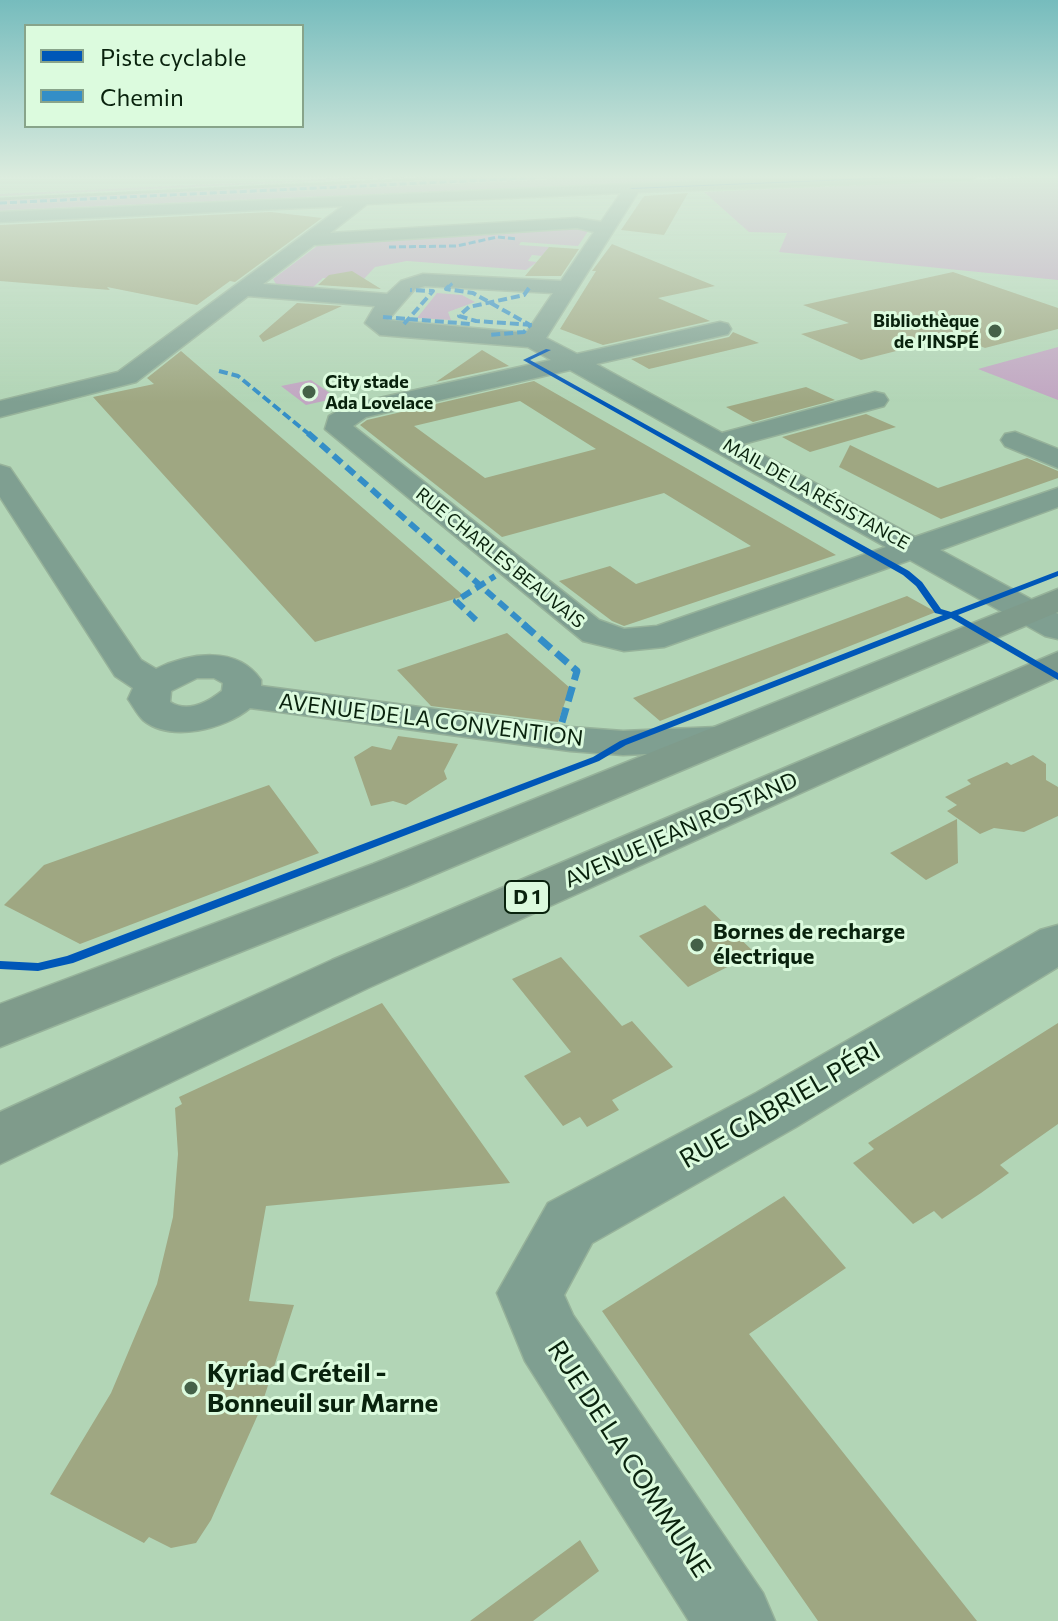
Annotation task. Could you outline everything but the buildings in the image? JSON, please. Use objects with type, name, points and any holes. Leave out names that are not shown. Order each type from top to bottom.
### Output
[{"type":"main road","points":[[8,1018],[390,875],[717,739],[1049,613]]},
{"type":"main road","name":"AVENUE JEAN ROSTAND","points":[[0,1139],[350,974],[1058,663]]},
{"type":"street","points":[[0,409],[127,377],[294,251]]},
{"type":"street","points":[[242,289],[399,311],[493,331],[524,332],[568,288],[593,251]]},
{"type":"street","points":[[399,311],[408,285],[423,280],[568,288]]},
{"type":"street","name":"MAIL DE LA RÉSISTANCE","points":[[399,311],[444,288],[473,293],[493,302],[573,363],[911,547],[1049,613]]},
{"type":"street","points":[[529,288],[524,295],[469,307],[459,316],[464,320],[530,329]]},
{"type":"street","points":[[399,311],[377,317],[378,326],[530,329]]},
{"type":"street","points":[[573,363],[720,329]]},
{"type":"street","name":"RUE CHARLES BEAUVAIS","points":[[573,363],[357,411],[345,415],[339,422],[339,429],[601,637],[634,641],[664,636],[911,547]]},
{"type":"street","points":[[719,442],[875,400]]},
{"type":"street","points":[[1015,440],[1058,459]]},
{"type":"street","points":[[0,474],[128,668],[154,684]]},
{"type":"street","points":[[911,547],[1058,497]]},
{"type":"street","points":[[189,667],[217,667],[236,674],[242,680],[241,695],[234,703],[210,715],[180,719],[168,717],[150,706],[148,699],[154,684],[189,667]]},
{"type":"street","name":"AVENUE DE LA CONVENTION","points":[[241,695],[623,743],[717,739]]},
{"type":"street","name":"RUE GABRIEL PÉRI","points":[[530,1293],[570,1223],[776,1110],[1058,943]]},
{"type":"street","name":"RUE DE LA COMMUNE","points":[[530,1293],[549,1338],[735,1621]]},
{"type":"shaded area","points":[[311,251],[546,251],[542,256],[532,255],[528,261],[537,262],[526,270],[407,261],[375,267],[362,281],[323,278],[310,290],[278,287],[273,279]]},
{"type":"shaded area","points":[[1058,251],[1058,280],[779,252]]},
{"type":"shaded area","points":[[437,293],[462,295],[475,302],[448,312],[451,320],[417,318]]},
{"type":"shaded area","points":[[1058,347],[1058,400],[978,369]]},
{"type":"shaded area","name":"City stade Ada Lovelace","points":[[311,380],[337,398],[306,405],[281,386]]},
{"type":"marked path","points":[[453,283],[446,289],[473,293],[530,325],[524,332],[489,335]]},
{"type":"marked path","points":[[529,288],[524,295],[469,307],[459,316],[476,321],[533,325]]},
{"type":"marked path","points":[[404,324],[433,291],[410,290]]},
{"type":"marked path","points":[[383,317],[471,324]]},
{"type":"marked path","points":[[219,371],[238,376],[289,416],[577,671],[560,729]]},
{"type":"marked path","points":[[476,620],[456,601],[495,576]]},
{"type":"cycle path","points":[[548,350],[526,360],[906,573],[919,584],[938,611],[952,615],[1058,677]]},
{"type":"cycle path","points":[[0,965],[38,967],[69,960],[596,759],[623,743],[1058,573]]},
{"type":"place","name":"Bibliothèque de l’INSPÉ","points":[[995,331]]},
{"type":"place","name":"City stade Ada Lovelace","points":[[309,392]]},
{"type":"place","name":"Bornes de recharge électrique","points":[[697,945]]},
{"type":"place","name":"Kyriad Créteil - Bonneuil sur Marne","points":[[191,1388]]}]
